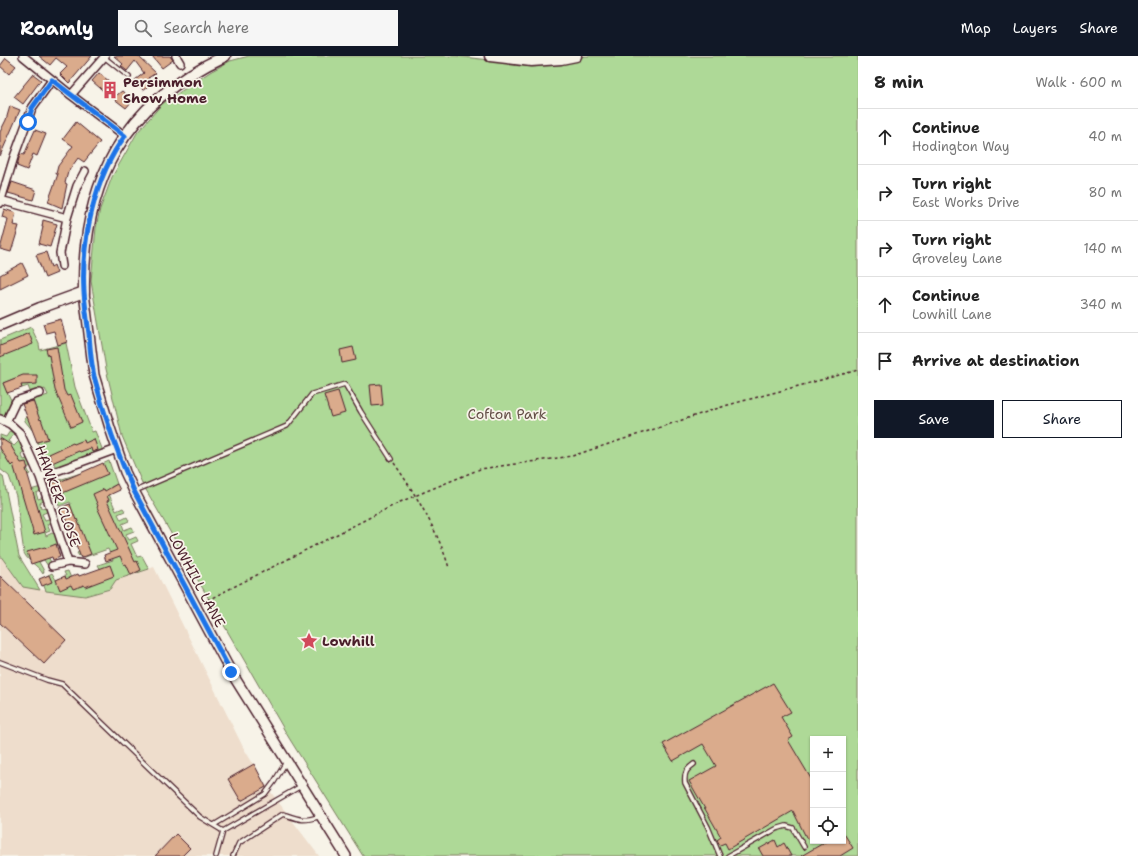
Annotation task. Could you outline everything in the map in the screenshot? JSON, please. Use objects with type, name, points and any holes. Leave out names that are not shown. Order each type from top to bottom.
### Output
[{"type":"main road","points":[[0,325],[84,292],[83,268],[93,206],[106,169],[125,136],[138,119],[158,99],[193,72],[225,56]]},
{"type":"main road","points":[[490,56],[531,61],[560,59],[576,56]]},
{"type":"street","points":[[23,56],[125,136]]},
{"type":"street","points":[[176,56],[180,63]]},
{"type":"street","points":[[71,95],[104,57]]},
{"type":"street","points":[[52,80],[32,108],[0,201],[67,218]]},
{"type":"street","points":[[62,266],[60,253],[67,218],[77,186],[85,171]]},
{"type":"street","name":"LOWHILL LANE","points":[[84,292],[94,375],[125,472],[231,672],[346,856]]},
{"type":"street","name":"HAWKER CLOSE","points":[[40,393],[16,401],[3,421],[20,433],[40,477],[68,562]]},
{"type":"street","points":[[40,477],[117,448]]},
{"type":"street","name":"HAWKER CLOSE","points":[[52,566],[68,562],[85,564]]},
{"type":"lane","points":[[104,57],[129,77]]},
{"type":"lane","points":[[134,491],[287,426],[312,394],[345,384],[391,459]]},
{"type":"lane","points":[[0,662],[47,680],[62,684],[200,817],[223,831]]},
{"type":"lane","points":[[214,825],[265,794],[286,761]]},
{"type":"lane","points":[[694,764],[686,770],[684,775],[685,783],[708,827],[720,856]]},
{"type":"lane","points":[[216,856],[223,831],[302,786]]},
{"type":"lane","points":[[233,856],[239,843],[283,814],[307,821],[321,816]]},
{"type":"lane","points":[[728,856],[776,829],[786,826],[793,828],[804,847]]},
{"type":"path","points":[[196,606],[415,495],[480,469],[572,456],[728,405],[858,370]]},
{"type":"path","points":[[391,459],[415,495],[445,552],[449,568]]},
{"type":"shaded area","points":[[0,555],[23,587],[85,596],[110,589],[116,580],[154,567],[243,747],[267,787],[319,856],[0,856]]},
{"type":"green space","name":"Cofton Park","points":[[249,56],[455,56],[522,64],[547,65],[585,56],[858,56],[858,856],[363,856],[289,738],[142,483],[122,436],[106,369],[91,281],[96,228],[100,209],[112,177],[137,133],[162,104],[210,72],[230,61]]},
{"type":"green space","points":[[31,327],[39,344],[40,350],[66,343],[75,387],[92,432],[95,431],[103,451],[56,468],[51,457],[44,459],[33,431],[25,421],[25,418],[37,413],[33,400],[48,395],[45,389],[31,394],[28,386],[22,388],[18,377],[3,383],[11,400],[5,416],[0,414],[0,340]]},
{"type":"green space","points":[[10,431],[14,434],[8,441],[14,446],[21,439],[27,449],[21,454],[24,460],[29,458],[33,465],[27,468],[30,474],[21,478],[27,491],[41,487],[41,491],[36,493],[38,499],[44,497],[45,500],[40,503],[41,508],[48,507],[49,511],[42,514],[45,520],[52,518],[53,521],[47,524],[50,531],[45,533],[46,536],[52,533],[55,534],[59,544],[46,551],[52,565],[50,567],[44,560],[39,562],[44,571],[43,574],[24,553],[16,496],[9,476],[0,469],[0,435],[6,437]]},
{"type":"green space","points":[[109,461],[117,484],[111,487],[113,492],[109,494],[116,511],[123,508],[125,511],[118,514],[121,520],[127,517],[129,521],[122,524],[124,530],[132,527],[134,531],[126,534],[129,540],[136,537],[138,541],[131,544],[137,557],[142,556],[149,569],[116,580],[110,589],[85,596],[46,591],[41,579],[52,573],[56,580],[66,576],[64,572],[68,571],[75,588],[106,578],[98,565],[113,560],[108,549],[85,557],[79,556],[77,553],[81,551],[78,545],[75,546],[74,544],[80,542],[75,535],[71,537],[69,534],[75,532],[71,525],[67,527],[65,523],[75,519],[70,505],[71,504],[70,502],[59,506],[53,482],[87,471]]},
{"type":"green space","points":[[0,474],[3,476],[19,556],[40,590],[23,587],[0,555]]},
{"type":"building","points":[[39,56],[92,56],[69,83],[60,74],[67,67],[56,58],[50,65]]},
{"type":"building","points":[[114,56],[139,56],[156,73],[148,78],[150,79],[147,81],[150,85],[143,90],[135,80],[144,73],[135,61],[127,71],[121,66],[123,64]]},
{"type":"building","points":[[152,56],[170,56],[173,60],[162,68]]},
{"type":"building","points":[[6,58],[16,66],[9,74],[0,66]]},
{"type":"building","points":[[99,73],[115,86],[108,95],[92,81]]},
{"type":"building","points":[[33,74],[41,80],[23,104],[14,97]]},
{"type":"building","points":[[122,91],[133,100],[126,108],[113,98]]},
{"type":"building","points":[[10,106],[20,110],[0,156],[0,132],[6,120]]},
{"type":"building","points":[[76,122],[100,142],[84,162],[78,158],[68,172],[62,208],[48,202],[58,174],[56,174],[58,166],[73,146],[63,139]]},
{"type":"building","points":[[35,130],[46,134],[37,156],[33,154],[27,170],[17,166],[20,154],[24,155]]},
{"type":"building","points":[[12,182],[36,190],[33,200],[8,193]]},
{"type":"building","points":[[4,209],[16,213],[13,225],[19,226],[11,252],[0,249],[8,219],[2,217]]},
{"type":"building","points":[[43,220],[57,224],[50,247],[39,244]]},
{"type":"building","points":[[46,252],[51,267],[54,265],[57,273],[45,278],[36,255]]},
{"type":"building","points":[[22,263],[28,275],[0,289],[0,275]]},
{"type":"building","points":[[61,319],[67,342],[58,345],[54,331],[46,333],[43,324]]},
{"type":"building","points":[[29,333],[33,344],[0,357],[0,346]]},
{"type":"building","points":[[57,347],[64,390],[67,396],[71,395],[82,422],[71,427],[55,390],[49,355],[48,356],[46,349]]},
{"type":"building","points":[[353,347],[356,360],[342,363],[340,350]]},
{"type":"building","points":[[23,375],[37,375],[37,384],[21,385],[22,388],[7,393],[3,383]]},
{"type":"building","points":[[381,384],[383,405],[372,406],[370,385]]},
{"type":"building","points":[[338,391],[345,413],[331,417],[324,395]]},
{"type":"building","points":[[33,401],[48,439],[37,442],[22,404]]},
{"type":"building","points":[[0,438],[11,445],[21,463],[26,462],[28,469],[26,469],[45,532],[34,535],[13,464],[11,466],[0,448]]},
{"type":"building","points":[[94,439],[98,450],[92,452],[91,448],[80,452],[79,451],[52,463],[49,454],[73,443],[74,444],[84,440],[85,443]]},
{"type":"building","points":[[103,463],[108,474],[53,497],[49,484],[57,483]]},
{"type":"building","points":[[117,484],[120,490],[107,496],[109,500],[107,501],[135,562],[137,561],[141,570],[131,575],[120,556],[106,561],[104,555],[117,550],[97,507],[98,506],[93,494],[104,489],[105,491]]},
{"type":"building","points":[[70,504],[91,554],[81,558],[65,515],[62,516],[59,508]]},
{"type":"building","points":[[56,544],[60,557],[53,560],[52,557],[31,564],[27,552]]},
{"type":"building","points":[[110,565],[114,576],[85,587],[84,585],[73,589],[71,585],[60,590],[56,580],[65,576],[66,579],[78,574],[79,576]]},
{"type":"building","points":[[49,575],[52,582],[42,586],[39,579]]},
{"type":"building","points":[[0,576],[66,640],[44,664],[0,623]]},
{"type":"building","points":[[773,683],[791,712],[781,717],[793,737],[788,740],[810,777],[810,837],[807,839],[793,811],[728,849],[725,843],[720,845],[717,840],[721,837],[689,781],[716,766],[703,744],[673,761],[663,744]]},
{"type":"building","points":[[254,764],[266,787],[241,801],[228,779]]},
{"type":"building","points":[[176,834],[190,848],[182,856],[155,856]]},
{"type":"building","points":[[846,837],[853,848],[840,856],[801,856],[822,844],[846,844]]},
{"type":"building","points":[[775,840],[778,847],[784,843],[791,856],[763,856],[759,849]]},
{"type":"place","name":"Persimmon Show Home","points":[[110,90]]},
{"type":"place","name":"Lowhill","points":[[309,641]]},
{"type":"route","points":[[28,122],[32,108],[52,80],[125,136],[120,142],[106,169],[93,206],[86,243],[83,268],[84,292],[94,375],[125,472],[231,672]]}]
